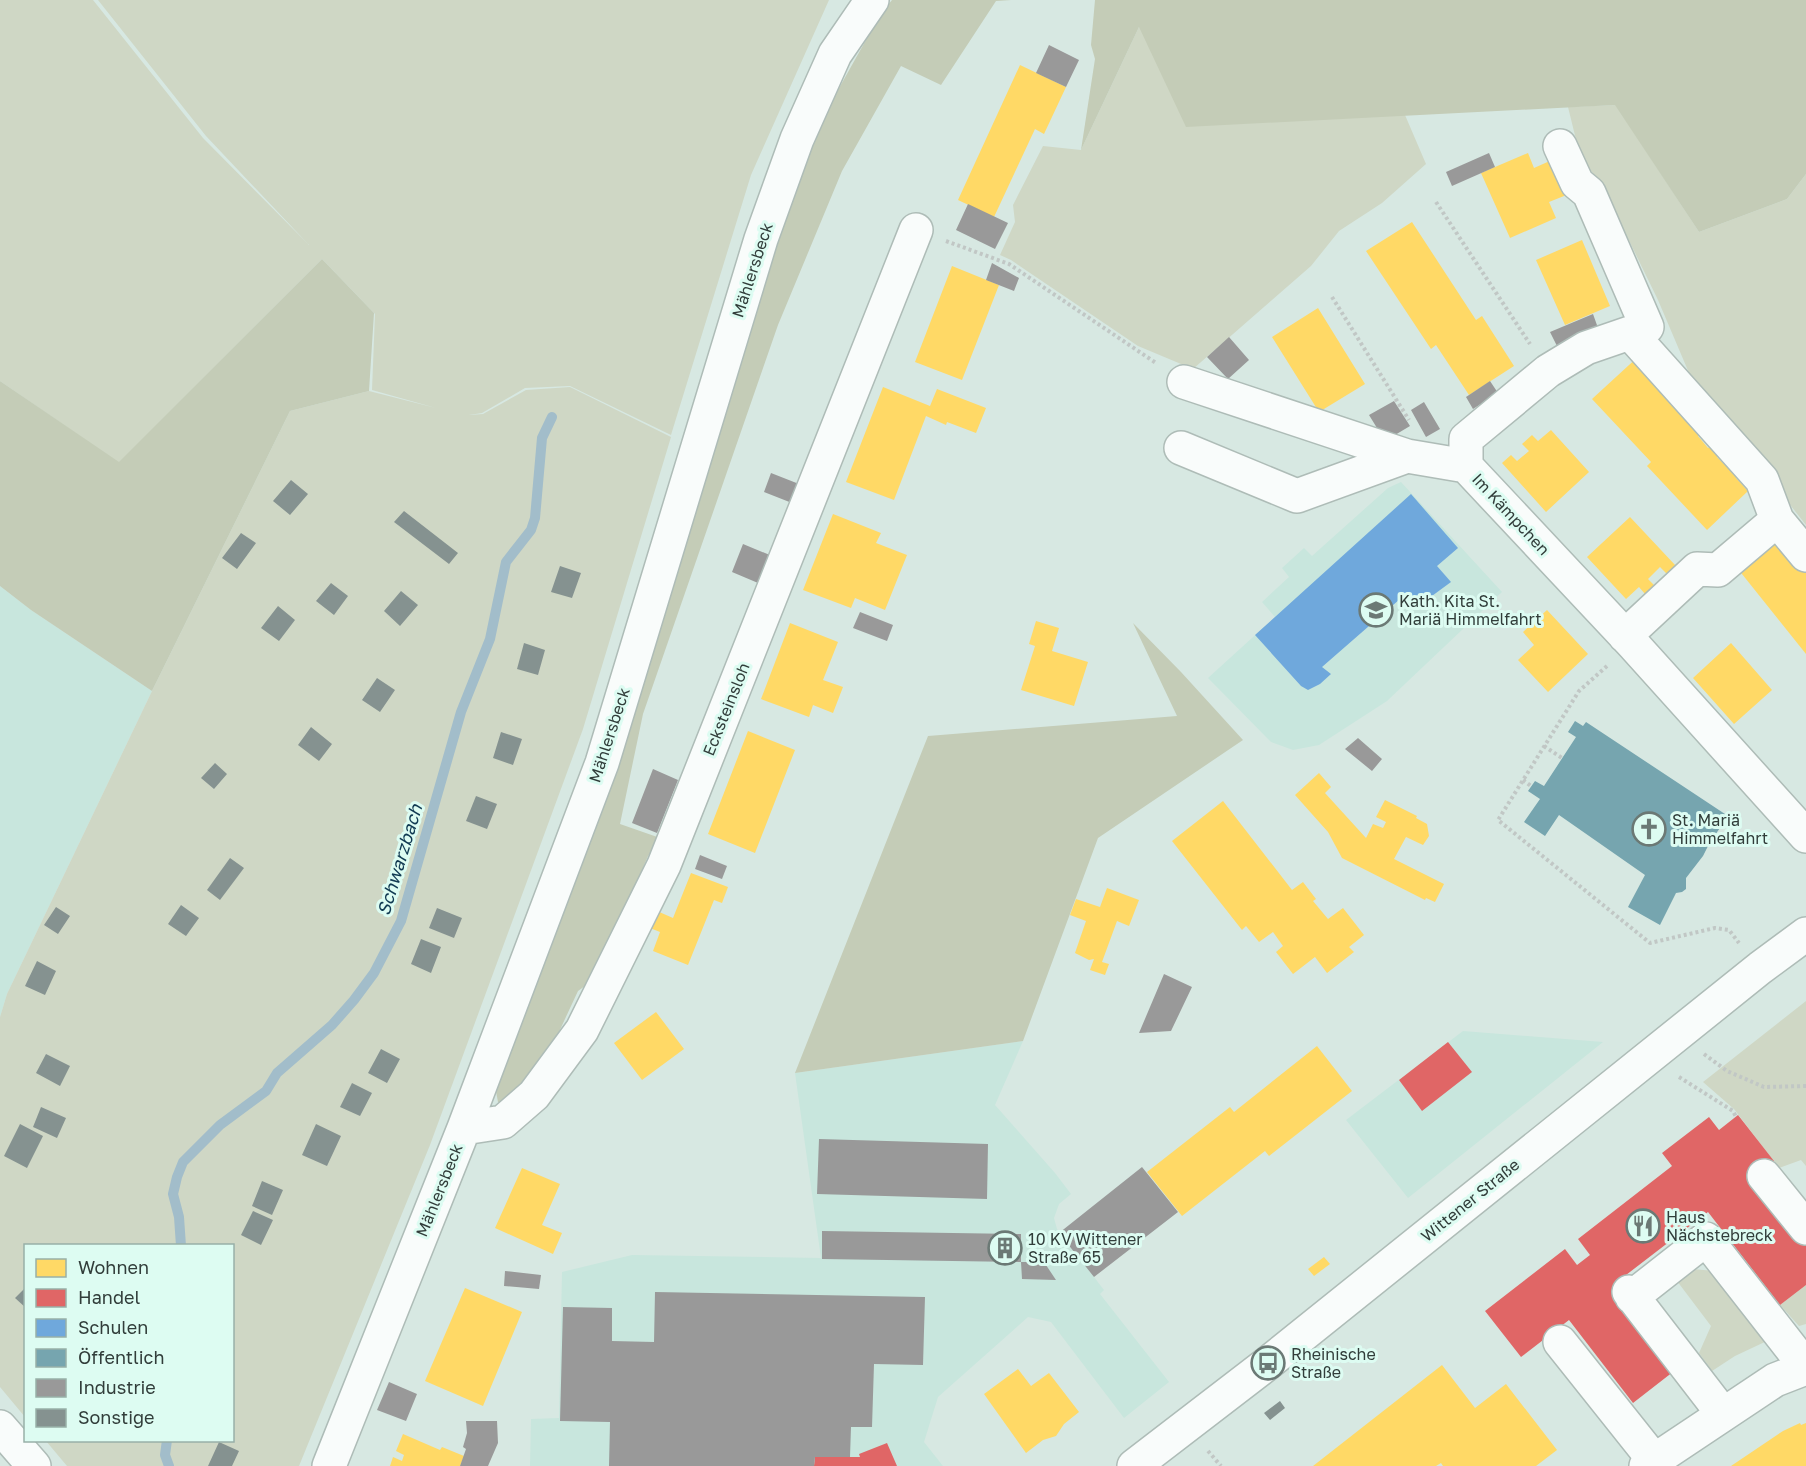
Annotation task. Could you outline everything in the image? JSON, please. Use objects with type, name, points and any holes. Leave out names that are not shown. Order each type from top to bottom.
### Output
[{"type":"street","name":"Mählersbeck","points":[[329,1466],[464,1128],[602,763],[761,239],[793,150],[836,54],[872,0]]},
{"type":"street","points":[[1560,146],[1576,183],[1589,194],[1647,327],[1631,334],[1762,480],[1777,520],[1806,555]]},
{"type":"street","name":"Ecksteinsloh","points":[[464,1128],[503,1122],[534,1095],[582,1030],[664,865],[916,230]]},
{"type":"street","name":"Im Kämpchen","points":[[1631,334],[1586,348],[1548,371],[1466,439],[1466,466],[1628,639],[1806,836]]},
{"type":"street","points":[[1184,382],[1410,441],[1466,466]]},
{"type":"street","points":[[1181,448],[1297,496],[1410,441]]},
{"type":"street","points":[[1628,639],[1697,569],[1718,570],[1777,520]]},
{"type":"street","name":"Wittener Straße","points":[[1134,1466],[1268,1363],[1677,1034],[1806,934]]},
{"type":"street","points":[[1764,1176],[1806,1228]]},
{"type":"street","points":[[1560,1342],[1650,1463],[1724,1414],[1775,1380],[1806,1367],[1707,1239],[1631,1294],[1724,1414]]},
{"type":"street","points":[[0,1427],[34,1466]]},
{"type":"path","points":[[1436,202],[1548,371]]},
{"type":"path","points":[[916,230],[1009,264],[1184,382]]},
{"type":"path","points":[[1332,297],[1410,441]]},
{"type":"path","points":[[1628,639],[1579,691],[1498,820],[1650,943],[1715,928],[1729,930],[1738,942]]},
{"type":"path","points":[[1544,746],[1562,758]]},
{"type":"path","points":[[1523,780],[1531,786]]},
{"type":"path","points":[[1677,1034],[1727,1071],[1764,1088],[1806,1086]]},
{"type":"path","points":[[1647,1058],[1733,1111],[1736,1117]]},
{"type":"shaded area","points":[[0,0],[93,0],[203,138],[309,245],[206,136],[98,0],[829,0],[751,175],[671,435],[570,386],[525,388],[482,413],[469,415],[483,414],[526,390],[570,387],[671,437],[583,729],[430,1145],[299,1466],[67,1466],[47,1442],[234,1442],[234,1244],[24,1244],[24,1416],[0,1387],[0,1017],[7,994],[152,691],[290,411],[369,391],[436,408],[372,390],[375,314],[322,259],[119,463],[0,381]]},
{"type":"shaded area","points":[[892,0],[1011,0],[996,1],[941,85],[901,66],[842,171],[778,325],[643,714],[620,824],[663,839],[648,856],[596,978],[578,991],[558,1034],[562,1049],[508,1105],[498,1102],[495,1086],[758,295],[815,131],[880,15]]},
{"type":"shaded area","points":[[1095,0],[1806,0],[1806,174],[1787,199],[1699,232],[1615,105],[1186,127],[1139,27],[1081,150],[1095,59],[1091,45]]},
{"type":"shaded area","points":[[1139,27],[1405,115],[1426,164],[1382,203],[1339,231],[1311,266],[1193,369],[1138,346],[1011,260],[1000,255],[1015,222],[1013,205],[1043,146],[1081,150]]},
{"type":"shaded area","points":[[1616,105],[1699,232],[1787,199],[1806,174],[1806,525],[1692,380],[1658,300],[1600,181],[1581,160],[1568,107]]},
{"type":"shaded area","points":[[322,259],[374,313],[369,391],[290,411],[152,691],[31,610],[0,586],[0,381],[119,462]]},
{"type":"shaded area","name":"Kath. Kita St. Mariä Himmelfahrt","points":[[1401,482],[1502,592],[1387,701],[1319,745],[1293,750],[1271,742],[1208,678],[1275,617],[1262,602],[1289,577],[1282,568],[1304,548],[1312,556],[1388,488]]},
{"type":"shaded area","points":[[0,586],[31,610],[152,691],[7,994],[0,1017]]},
{"type":"shaded area","points":[[1133,623],[1243,740],[1098,838],[1023,1041],[795,1073],[928,736],[1177,716]]},
{"type":"shaded area","points":[[1806,1001],[1806,1166],[1801,1160],[1779,1168],[1734,1109],[1703,1082]]},
{"type":"shaded area","points":[[1463,1031],[1603,1042],[1408,1198],[1346,1120]]},
{"type":"shaded area","points":[[1023,1041],[995,1105],[1071,1194],[1059,1204],[1054,1218],[1057,1229],[1104,1290],[1100,1294],[1169,1382],[1124,1418],[1051,1322],[1028,1317],[938,1397],[924,1442],[943,1466],[530,1466],[531,1419],[559,1418],[562,1272],[632,1255],[821,1258],[795,1073]]},
{"type":"shaded area","points":[[1692,1269],[1715,1271],[1769,1340],[1735,1356],[1712,1371],[1699,1353],[1711,1326],[1677,1281]]},
{"type":"shaded area","points":[[1806,1285],[1806,1324],[1799,1326],[1780,1305]]},
{"type":"building: Wohnen","points":[[1020,65],[1066,87],[1044,134],[1035,129],[994,217],[958,200]]},
{"type":"building: Wohnen","points":[[1528,153],[1534,168],[1552,160],[1569,194],[1549,202],[1556,218],[1510,238],[1481,173]]},
{"type":"building: Wohnen","points":[[1412,222],[1476,320],[1482,316],[1514,366],[1469,395],[1436,345],[1431,349],[1366,251]]},
{"type":"building: Wohnen","points":[[1582,240],[1610,306],[1565,325],[1536,260]]},
{"type":"building: Wohnen","points":[[952,266],[999,285],[962,380],[915,362]]},
{"type":"building: Wohnen","points":[[1318,308],[1365,384],[1319,412],[1272,337]]},
{"type":"building: Wohnen","points":[[1641,354],[1704,430],[1698,436],[1708,448],[1715,442],[1724,451],[1717,457],[1728,468],[1735,462],[1743,472],[1736,478],[1748,491],[1707,530],[1647,466],[1651,462],[1592,399]]},
{"type":"building: Wohnen","points":[[883,387],[930,406],[937,389],[986,408],[976,433],[947,422],[946,425],[926,416],[894,500],[846,482]]},
{"type":"building: Wohnen","points":[[1551,430],[1589,472],[1546,512],[1502,463],[1511,455],[1517,461],[1529,451],[1522,444],[1532,435],[1538,441]]},
{"type":"building: Wohnen","points":[[833,514],[881,533],[876,543],[907,555],[885,610],[855,598],[851,608],[803,590]]},
{"type":"building: Wohnen","points":[[1630,517],[1676,566],[1667,574],[1660,567],[1648,579],[1654,585],[1645,594],[1639,587],[1626,599],[1587,557]]},
{"type":"building: Wohnen","points":[[1781,534],[1806,565],[1806,654],[1738,569]]},
{"type":"building: Wohnen","points":[[1547,610],[1588,654],[1548,692],[1518,660],[1534,645],[1523,632]]},
{"type":"building: Wohnen","points":[[1036,621],[1059,628],[1052,651],[1088,662],[1074,706],[1021,690],[1035,646],[1029,644]]},
{"type":"building: Wohnen","points":[[790,623],[838,642],[823,680],[843,687],[833,713],[813,705],[809,717],[761,699]]},
{"type":"building: Wohnen","points":[[1731,643],[1772,690],[1734,724],[1693,678]]},
{"type":"building: Wohnen","points":[[748,731],[795,750],[755,853],[708,834]]},
{"type":"building: Wohnen","points":[[1319,773],[1331,787],[1325,793],[1366,838],[1373,824],[1383,828],[1386,822],[1376,817],[1385,800],[1417,816],[1416,818],[1427,824],[1429,836],[1423,845],[1406,837],[1394,859],[1444,884],[1435,902],[1426,898],[1425,900],[1342,858],[1328,832],[1295,795]]},
{"type":"building: Wohnen","points":[[1223,801],[1292,890],[1303,882],[1316,899],[1313,901],[1328,919],[1343,908],[1364,935],[1349,947],[1354,952],[1327,973],[1315,957],[1293,974],[1276,952],[1283,946],[1273,932],[1259,942],[1246,926],[1242,930],[1172,841]]},
{"type":"building: Wohnen","points":[[691,873],[728,887],[722,903],[714,900],[688,965],[653,951],[660,932],[650,928],[657,911],[673,918]]},
{"type":"building: Wohnen","points":[[1107,888],[1139,900],[1129,926],[1117,921],[1102,962],[1109,964],[1105,975],[1090,970],[1094,959],[1089,960],[1075,953],[1086,921],[1070,915],[1076,899],[1100,907]]},
{"type":"building: Wohnen","points":[[656,1012],[684,1049],[642,1080],[614,1043]]},
{"type":"building: Wohnen","points":[[1317,1046],[1352,1091],[1269,1156],[1265,1151],[1182,1216],[1147,1172],[1230,1107],[1234,1112]]},
{"type":"building: Wohnen","points":[[522,1168],[560,1184],[542,1225],[562,1233],[553,1254],[495,1228]]},
{"type":"building: Wohnen","points":[[1324,1257],[1330,1264],[1314,1276],[1308,1269]]},
{"type":"building: Wohnen","points":[[465,1288],[522,1312],[483,1406],[425,1381]]},
{"type":"building: Wohnen","points":[[1442,1365],[1475,1408],[1506,1384],[1557,1450],[1536,1466],[1443,1466],[1441,1463],[1436,1466],[1313,1466]]},
{"type":"building: Wohnen","points":[[1018,1369],[1031,1386],[1049,1373],[1079,1412],[1064,1424],[1056,1436],[1043,1440],[1026,1453],[984,1394]]},
{"type":"building: Wohnen","points":[[1800,1423],[1801,1425],[1806,1423],[1806,1466],[1731,1466],[1783,1431]]},
{"type":"building: Wohnen","points":[[403,1434],[440,1450],[442,1447],[464,1456],[460,1466],[390,1466],[393,1457],[402,1461],[404,1455],[396,1451]]},
{"type":"building: Handel","points":[[1448,1042],[1472,1072],[1422,1111],[1399,1080]]},
{"type":"building: Handel","points":[[1738,1115],[1774,1161],[1754,1177],[1806,1244],[1806,1285],[1780,1305],[1708,1212],[1613,1285],[1678,1368],[1633,1403],[1569,1320],[1521,1357],[1485,1311],[1565,1249],[1577,1265],[1590,1255],[1578,1239],[1672,1166],[1662,1153],[1709,1117],[1719,1130]]},
{"type":"building: Handel","points":[[887,1443],[897,1466],[814,1466],[815,1457],[860,1457],[859,1454]]},
{"type":"building: Schulen","points":[[1411,494],[1458,548],[1437,566],[1451,582],[1421,604],[1409,609],[1400,599],[1322,667],[1331,674],[1320,684],[1308,690],[1301,686],[1255,635]]},
{"type":"building: Öffentlich","name":"St. Mariä Himmelfahrt","points":[[1575,721],[1583,726],[1586,722],[1728,816],[1686,878],[1686,889],[1676,893],[1660,925],[1628,907],[1645,875],[1559,815],[1545,836],[1524,822],[1540,799],[1528,791],[1535,781],[1544,786],[1576,737],[1568,732]]},
{"type":"building: Industrie","points":[[1049,45],[1079,60],[1066,87],[1036,73]]},
{"type":"building: Industrie","points":[[1489,153],[1495,167],[1452,186],[1446,172]]},
{"type":"building: Industrie","points":[[968,204],[1008,223],[995,249],[956,230]]},
{"type":"building: Industrie","points":[[992,263],[1019,278],[1014,291],[986,280]]},
{"type":"building: Industrie","points":[[1593,314],[1598,328],[1557,346],[1550,332]]},
{"type":"building: Industrie","points":[[1229,337],[1249,360],[1228,379],[1207,357]]},
{"type":"building: Industrie","points":[[1490,381],[1498,393],[1473,409],[1466,397]]},
{"type":"building: Industrie","points":[[1394,401],[1410,426],[1385,441],[1369,415]]},
{"type":"building: Industrie","points":[[1424,402],[1440,429],[1426,437],[1411,410]]},
{"type":"building: Industrie","points":[[771,473],[799,484],[792,503],[764,492]]},
{"type":"building: Industrie","points":[[743,544],[777,558],[765,586],[732,572]]},
{"type":"building: Industrie","points":[[860,612],[893,625],[887,641],[853,628]]},
{"type":"building: Industrie","points":[[1358,738],[1382,759],[1372,771],[1345,749]]},
{"type":"building: Industrie","points":[[653,769],[678,780],[657,833],[632,823]]},
{"type":"building: Industrie","points":[[700,855],[727,866],[722,879],[695,869]]},
{"type":"building: Industrie","points":[[1164,974],[1192,987],[1171,1031],[1139,1033]]},
{"type":"building: Industrie","points":[[819,1139],[988,1144],[987,1199],[817,1194]]},
{"type":"building: Industrie","points":[[1142,1167],[1178,1212],[1094,1277],[1059,1233]]},
{"type":"building: Industrie","points":[[822,1231],[1021,1234],[1021,1262],[822,1259]]},
{"type":"building: Industrie","points":[[1021,1262],[1044,1262],[1056,1280],[1022,1279]]},
{"type":"building: Industrie","points":[[505,1271],[541,1275],[539,1289],[504,1286]]},
{"type":"building: Industrie","points":[[655,1292],[925,1297],[923,1365],[874,1364],[872,1427],[851,1427],[850,1457],[815,1457],[814,1466],[609,1466],[610,1422],[560,1421],[563,1307],[612,1308],[612,1341],[654,1342]]},
{"type":"building: Industrie","points":[[389,1382],[417,1394],[406,1421],[377,1410]]},
{"type":"building: Industrie","points":[[466,1421],[497,1421],[498,1443],[488,1466],[460,1466],[466,1449],[463,1447],[467,1433]]},
{"type":"building: Sonstige","points":[[291,480],[308,494],[290,515],[273,501]]},
{"type":"building: Sonstige","points":[[404,511],[458,553],[449,564],[394,522]]},
{"type":"building: Sonstige","points":[[241,533],[256,543],[237,569],[222,558]]},
{"type":"building: Sonstige","points":[[560,566],[581,573],[572,598],[551,592]]},
{"type":"building: Sonstige","points":[[331,583],[348,596],[334,615],[316,601]]},
{"type":"building: Sonstige","points":[[401,591],[418,605],[400,626],[384,611]]},
{"type":"building: Sonstige","points":[[278,606],[295,620],[279,641],[261,628]]},
{"type":"building: Sonstige","points":[[524,643],[545,650],[538,675],[517,669]]},
{"type":"building: Sonstige","points":[[377,678],[395,690],[380,712],[362,700]]},
{"type":"building: Sonstige","points":[[311,727],[332,744],[319,761],[298,745]]},
{"type":"building: Sonstige","points":[[501,732],[522,739],[513,765],[493,758]]},
{"type":"building: Sonstige","points":[[215,763],[227,774],[214,789],[201,778]]},
{"type":"building: Sonstige","points":[[476,796],[497,804],[487,829],[466,821]]},
{"type":"building: Sonstige","points":[[230,858],[244,868],[220,900],[207,890]]},
{"type":"building: Sonstige","points":[[181,905],[199,918],[186,936],[168,924]]},
{"type":"building: Sonstige","points":[[56,907],[70,916],[58,934],[44,925]]},
{"type":"building: Sonstige","points":[[437,908],[462,918],[454,938],[429,928]]},
{"type":"building: Sonstige","points":[[421,939],[441,947],[431,973],[411,964]]},
{"type":"building: Sonstige","points":[[37,961],[56,971],[45,995],[25,986]]},
{"type":"building: Sonstige","points":[[381,1049],[400,1059],[387,1083],[368,1073]]},
{"type":"building: Sonstige","points":[[46,1054],[70,1066],[60,1086],[36,1073]]},
{"type":"building: Sonstige","points":[[352,1083],[372,1093],[360,1116],[340,1107]]},
{"type":"building: Sonstige","points":[[41,1107],[66,1118],[57,1138],[33,1127]]},
{"type":"building: Sonstige","points":[[20,1124],[43,1136],[27,1168],[4,1156]]},
{"type":"building: Sonstige","points":[[316,1124],[341,1136],[327,1166],[302,1155]]},
{"type":"building: Sonstige","points":[[262,1181],[283,1190],[272,1215],[252,1206]]},
{"type":"building: Sonstige","points":[[253,1211],[273,1220],[261,1245],[241,1235]]},
{"type":"building: Sonstige","points":[[24,1289],[24,1306],[15,1298]]},
{"type":"building: Sonstige","points":[[1280,1401],[1285,1408],[1270,1420],[1264,1413]]},
{"type":"building: Sonstige","points":[[219,1442],[239,1451],[232,1466],[208,1466]]},
{"type":"waterway","name":"Schwarzbach","points":[[181,1244],[179,1217],[173,1194],[183,1162],[220,1125],[266,1091],[277,1073],[332,1025],[374,973],[401,921],[461,712],[490,639],[506,562],[531,530],[535,518],[542,438],[552,417]]},
{"type":"waterway","name":"Schwarzbach","points":[[167,1442],[165,1455],[169,1466]]},
{"type":"place","name":"Kath. Kita St. Mariä Himmelfahrt","points":[[1376,610]]},
{"type":"place","name":"St. Mariä Himmelfahrt","points":[[1649,829]]},
{"type":"place","name":"Haus Nächstebreck","points":[[1643,1226]]},
{"type":"place","name":"10 KV Wittener Straße 65","points":[[1005,1248]]},
{"type":"place","name":"Rheinische Straße","points":[[1268,1363]]}]
